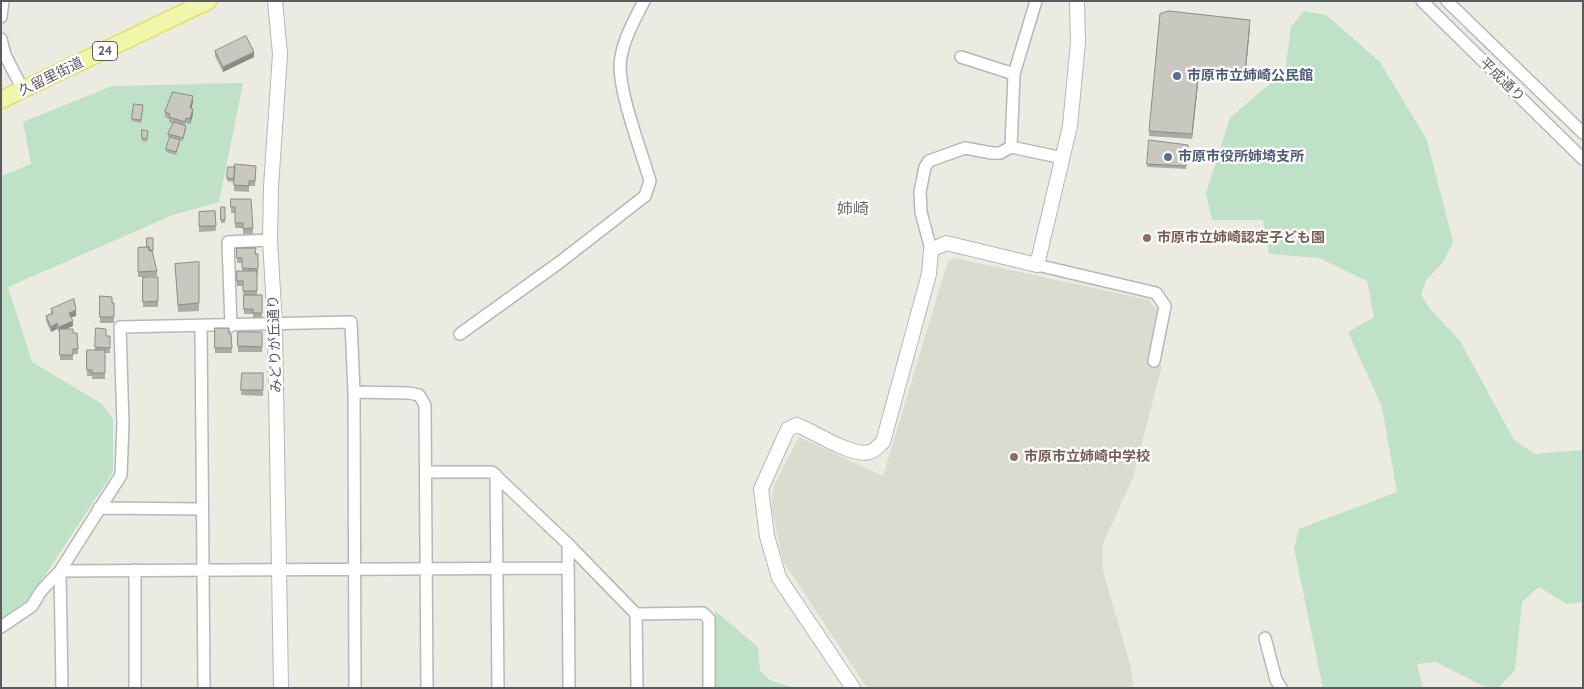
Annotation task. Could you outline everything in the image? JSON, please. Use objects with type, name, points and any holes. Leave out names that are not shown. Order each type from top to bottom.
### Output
[{"type":"main road","name":"久留里街道","points":[[1,100],[208,1]]},
{"type":"street","points":[[1,17],[3,1]]},
{"type":"street","name":"みどりが丘通り","points":[[275,1],[280,54],[270,240],[275,326],[281,688]]},
{"type":"street","points":[[460,334],[560,262],[645,196],[650,181],[622,86],[620,65],[626,38],[644,1]]},
{"type":"street","points":[[1011,147],[1014,74],[1036,1]]},
{"type":"street","points":[[1036,265],[1070,126],[1078,42],[1077,1]]},
{"type":"street","name":"平成通り","points":[[1422,1],[1583,159]]},
{"type":"street","name":"平成通り","points":[[1447,1],[1583,133]]},
{"type":"street","points":[[1,39],[5,55],[23,90]]},
{"type":"street","points":[[961,57],[1014,74]]},
{"type":"street","points":[[853,688],[779,578],[767,536],[761,489],[788,429],[797,425],[844,447],[861,452],[872,452],[882,442],[929,274],[931,250],[921,212],[920,192],[925,167],[929,161],[965,148],[992,154],[1000,153],[1011,147],[1063,158]]},
{"type":"street","points":[[231,326],[228,242],[270,240]]},
{"type":"street","points":[[931,250],[946,243],[1156,294],[1165,306],[1154,361]]},
{"type":"street","points":[[1,627],[32,606],[41,591],[60,570],[121,475],[123,424],[120,327],[275,326],[351,322],[354,392],[353,569],[355,688]]},
{"type":"street","points":[[201,326],[204,688]]},
{"type":"street","points":[[354,392],[408,393],[419,396],[425,405],[427,688]]},
{"type":"street","points":[[426,472],[492,472],[568,544],[636,614],[637,688]]},
{"type":"street","points":[[496,475],[498,688]]},
{"type":"street","points":[[99,508],[202,508]]},
{"type":"street","points":[[568,544],[569,688]]},
{"type":"street","points":[[60,570],[568,568]]},
{"type":"street","points":[[60,570],[62,688]]},
{"type":"street","points":[[135,570],[135,688]]},
{"type":"street","points":[[636,614],[703,613],[709,619],[709,688]]},
{"type":"street","points":[[1266,638],[1276,680],[1281,688]]},
{"type":"shaded area","name":"市原市立姉崎中学校","points":[[954,258],[1149,300],[1158,312],[1148,360],[1162,366],[1133,477],[1103,544],[1103,571],[1131,667],[1133,688],[867,688],[783,561],[772,510],[772,496],[775,483],[799,437],[883,476],[947,264]]},
{"type":"green space","points":[[1304,11],[1326,15],[1380,62],[1427,140],[1453,242],[1443,262],[1426,280],[1421,295],[1430,309],[1460,341],[1514,440],[1535,454],[1583,450],[1583,602],[1567,604],[1539,587],[1522,602],[1515,670],[1499,687],[1485,687],[1436,662],[1417,664],[1423,688],[1323,688],[1294,548],[1299,529],[1397,492],[1382,407],[1348,332],[1374,317],[1367,281],[1319,258],[1269,254],[1263,220],[1212,220],[1206,193],[1230,118],[1285,71],[1291,27]]},
{"type":"green space","points":[[243,83],[219,202],[173,215],[8,287],[32,362],[102,404],[113,419],[113,472],[30,598],[1,619],[1,176],[31,164],[23,122],[112,86]]},
{"type":"green space","points":[[715,611],[758,647],[760,671],[771,681],[796,688],[716,688]]},
{"type":"building","name":"市原市立姉崎公民館","points":[[1169,11],[1250,20],[1245,74],[1199,68],[1192,134],[1149,131],[1160,14]]},
{"type":"building","points":[[246,36],[254,52],[223,67],[215,51]]},
{"type":"building","points":[[173,92],[193,96],[190,108],[193,109],[190,119],[186,118],[185,122],[169,117],[170,114],[165,112]]},
{"type":"building","points":[[134,104],[143,105],[141,120],[132,119]]},
{"type":"building","points":[[174,122],[186,126],[183,138],[168,134]]},
{"type":"building","points":[[142,130],[148,131],[147,139],[142,138]]},
{"type":"building","points":[[170,137],[180,140],[176,152],[166,149]]},
{"type":"building","name":"市原市役所姉埼支所","points":[[1149,140],[1188,145],[1186,166],[1147,164]]},
{"type":"building","points":[[235,164],[256,166],[255,181],[249,181],[249,186],[234,185]]},
{"type":"building","points":[[228,167],[235,167],[234,179],[227,178]]},
{"type":"building","points":[[231,199],[251,199],[253,228],[243,229],[243,223],[235,223],[235,207],[231,207]]},
{"type":"building","points":[[221,207],[225,207],[225,220],[221,220]]},
{"type":"building","points":[[215,211],[216,226],[199,226],[199,212]]},
{"type":"building","points":[[147,238],[153,238],[153,250],[149,250],[149,247],[147,247]]},
{"type":"building","points":[[149,247],[149,251],[152,251],[157,271],[138,272],[138,248]]},
{"type":"building","points":[[237,248],[256,248],[255,254],[258,254],[258,269],[242,268],[242,258],[237,258]]},
{"type":"building","points":[[199,262],[199,303],[178,305],[175,264]]},
{"type":"building","points":[[237,271],[257,271],[257,291],[243,291],[243,281],[237,281]]},
{"type":"building","points":[[143,277],[158,277],[158,301],[143,302]]},
{"type":"building","points":[[244,295],[262,295],[262,313],[253,313],[253,309],[244,309]]},
{"type":"building","points":[[100,296],[112,297],[114,317],[100,317]]},
{"type":"building","points":[[74,299],[76,310],[69,313],[73,321],[59,327],[57,323],[51,327],[46,316],[53,313],[51,309]]},
{"type":"building","points":[[96,328],[106,329],[106,336],[110,336],[110,348],[95,347]]},
{"type":"building","points":[[215,328],[229,328],[232,348],[215,348]]},
{"type":"building","points":[[60,329],[73,329],[73,333],[77,333],[78,349],[73,349],[73,355],[60,355]]},
{"type":"building","points":[[238,332],[262,332],[262,347],[238,346]]},
{"type":"building","points":[[87,350],[105,350],[105,373],[92,373],[92,370],[87,370]]},
{"type":"building","points":[[242,373],[263,373],[263,390],[241,390]]},
{"type":"place","name":"市原市立姉崎公民館","points":[[1177,76]]},
{"type":"place","name":"市原市役所姉埼支所","points":[[1168,157]]},
{"type":"place","name":"市原市立姉崎認定子ども園","points":[[1147,238]]},
{"type":"place","name":"市原市立姉崎中学校","points":[[1014,457]]},
{"type":"district","name":"姉崎","points":[[853,209]]}]
